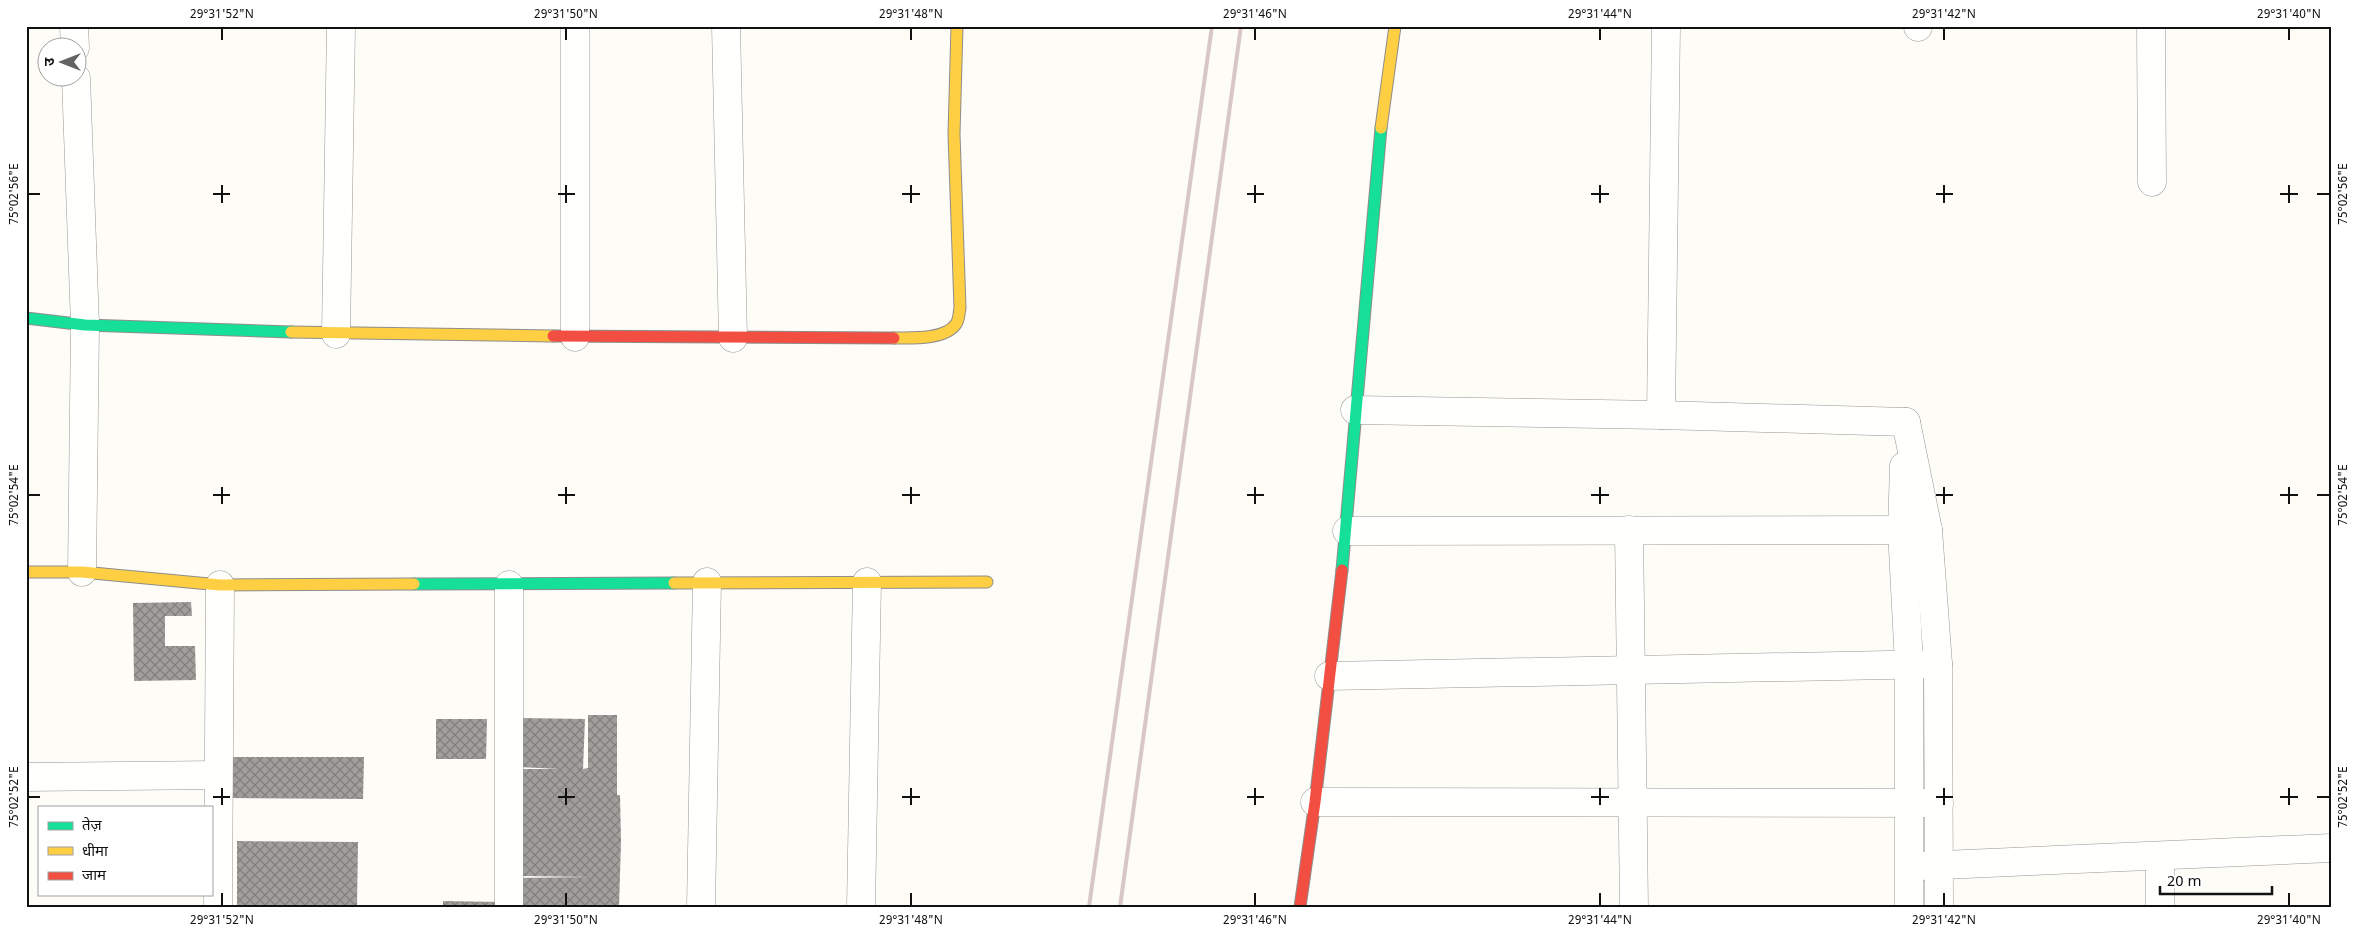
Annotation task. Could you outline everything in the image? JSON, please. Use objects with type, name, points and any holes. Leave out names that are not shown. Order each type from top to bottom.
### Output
[{"type":"street","points":[[336,334],[340,26]]},
{"type":"street","points":[[575,26],[575,336]]},
{"type":"street","points":[[726,26],[733,338]]},
{"type":"street","points":[[26,318],[85,325],[336,334],[733,338],[906,338],[937,335],[949,331],[957,323],[960,308],[954,134],[957,26]]},
{"type":"street","points":[[1300,907],[1315,802],[1347,531],[1355,410],[1381,128],[1395,26]]},
{"type":"street","points":[[1661,415],[1666,26]]},
{"type":"street","points":[[2152,26],[2152,182]]},
{"type":"street","points":[[76,88],[85,325],[82,572]]},
{"type":"street","points":[[1355,410],[1661,415],[1906,422],[1915,530],[1938,664],[1939,907]]},
{"type":"street","points":[[1629,530],[1634,907]]},
{"type":"street","points":[[1347,531],[1915,530]]},
{"type":"street","points":[[1909,907],[1909,664],[1915,530]]},
{"type":"street","points":[[26,572],[82,572],[220,586],[987,582]]},
{"type":"street","points":[[701,907],[707,582]]},
{"type":"street","points":[[862,907],[867,582]]},
{"type":"street","points":[[509,585],[509,907]]},
{"type":"street","points":[[218,907],[220,586]]},
{"type":"street","points":[[1329,676],[1938,664]]},
{"type":"street","points":[[26,777],[218,775]]},
{"type":"street","points":[[1315,802],[1939,803]]},
{"type":"street","points":[[1909,867],[2331,848]]},
{"type":"street","points":[[2160,856],[2160,907]]},
{"type":"building","points":[[191,602],[192,616],[165,616],[165,646],[195,646],[196,680],[134,681],[133,603]]},
{"type":"building","points":[[588,715],[617,715],[617,795],[620,795],[621,841],[619,907],[515,907],[515,878],[590,877],[523,876],[521,769],[559,769],[519,767],[521,718],[585,719],[583,769],[588,768]]},
{"type":"building","points":[[436,719],[487,719],[486,759],[436,759]]},
{"type":"building","points":[[229,757],[364,757],[363,799],[229,798]]},
{"type":"building","points":[[237,841],[358,842],[357,907],[237,907]]},
{"type":"building","points":[[443,901],[502,902],[502,907],[443,907]]},
{"type":"railway","points":[[1089,907],[1212,26]]},
{"type":"railway","points":[[1120,907],[1241,26]]},
{"type":"traffic: fast","points":[[1342,570],[1381,128]]},
{"type":"traffic: fast","points":[[26,318],[85,325],[291,332]]},
{"type":"traffic: fast","points":[[414,584],[674,583]]},
{"type":"traffic: slow","points":[[894,338],[927,337],[944,333],[951,329],[958,321],[960,308],[954,134],[957,26]]},
{"type":"traffic: slow","points":[[1381,128],[1395,26]]},
{"type":"traffic: slow","points":[[291,332],[553,336]]},
{"type":"traffic: slow","points":[[26,572],[82,572],[220,585],[414,584]]},
{"type":"traffic: slow","points":[[674,583],[987,582]]},
{"type":"traffic: jam","points":[[553,336],[894,338]]},
{"type":"traffic: jam","points":[[1300,907],[1315,802],[1342,570]]}]
